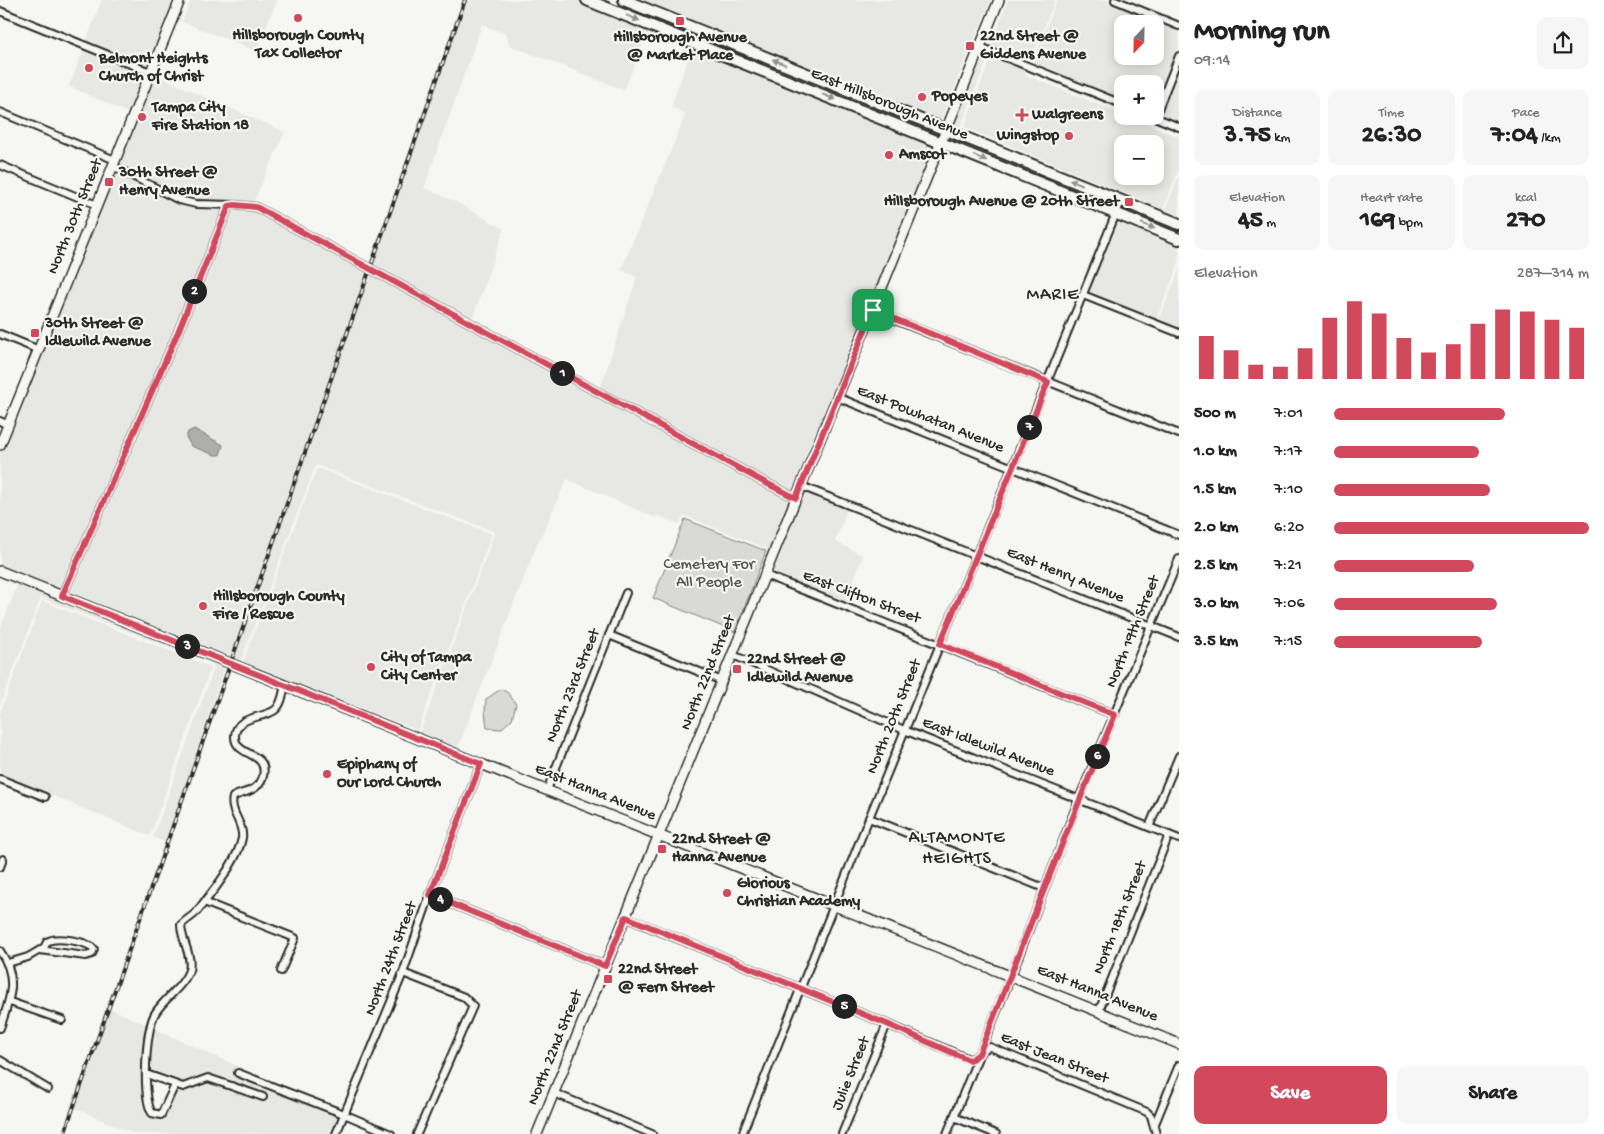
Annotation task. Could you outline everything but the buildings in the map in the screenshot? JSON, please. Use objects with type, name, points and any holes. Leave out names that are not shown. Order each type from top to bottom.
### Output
[{"type":"main road","name":"East Hillsborough Avenue","points":[[588,0],[1179,239]]},
{"type":"main road","name":"East Hillsborough Avenue","points":[[624,0],[1179,224]]},
{"type":"street","name":"North 30th Street","points":[[0,445],[4,423],[39,350],[180,0]]},
{"type":"street","name":"North 22nd Street","points":[[537,1134],[999,0]]},
{"type":"street","points":[[1115,0],[1179,26]]},
{"type":"street","points":[[0,11],[150,72]]},
{"type":"street","points":[[980,47],[1114,101]]},
{"type":"street","points":[[1164,91],[1179,56]]},
{"type":"street","points":[[0,112],[114,163],[179,200],[196,204],[256,207],[796,498]]},
{"type":"street","points":[[1164,121],[1179,127]]},
{"type":"street","points":[[0,166],[97,205]]},
{"type":"street","name":"North 20th Street","points":[[742,1134],[904,730],[1121,201]]},
{"type":"street","points":[[62,596],[178,332],[229,206]]},
{"type":"street","points":[[1082,295],[1179,333]]},
{"type":"street","points":[[873,310],[1179,434]]},
{"type":"street","points":[[0,334],[39,350]]},
{"type":"street","name":"East Powhatan Avenue","points":[[837,397],[1179,535]]},
{"type":"street","name":"East Henry Avenue","points":[[801,486],[1179,637]]},
{"type":"street","name":"North 19th Street","points":[[947,1134],[1011,976],[1079,799],[1179,559]]},
{"type":"street","name":"East Hanna Avenue","points":[[0,571],[1179,1044]]},
{"type":"street","name":"East Clifton Street","points":[[765,575],[1115,715]]},
{"type":"street","name":"North 23rd Street","points":[[547,790],[626,593]]},
{"type":"street","points":[[609,635],[722,681]]},
{"type":"street","name":"East Idlewild Avenue","points":[[733,655],[904,730],[1179,839]]},
{"type":"street","points":[[175,1085],[162,1115],[150,1112],[147,1099],[146,1074],[148,1035],[152,1019],[155,1012],[184,978],[189,969],[190,960],[183,941],[181,925],[197,912],[234,859],[242,837],[242,831],[232,803],[233,797],[249,792],[259,785],[262,776],[264,768],[262,763],[238,746],[235,736],[237,729],[247,719],[275,710],[280,703],[285,685]]},
{"type":"street","points":[[1149,827],[1179,756]]},
{"type":"street","name":"North 24th Street","points":[[336,1134],[403,973],[430,895],[481,764]]},
{"type":"street","points":[[0,779],[44,797]]},
{"type":"street","points":[[869,818],[1044,888]]},
{"type":"street","name":"North 18th Street","points":[[1099,1011],[1169,835]]},
{"type":"street","points":[[0,867],[3,859]]},
{"type":"street","points":[[430,895],[605,966]]},
{"type":"street","points":[[204,902],[295,938],[281,971]]},
{"type":"street","name":"East Jean Street","points":[[626,917],[887,1024],[969,1060],[990,1047],[1147,1112],[1152,1116],[1153,1132]]},
{"type":"street","points":[[8,963],[28,957],[40,950],[86,956],[92,954],[94,948],[78,942],[49,939],[44,950]]},
{"type":"street","points":[[0,951],[8,963],[11,980],[10,1002],[0,1028]]},
{"type":"street","points":[[403,973],[464,997],[473,1006],[417,1134]]},
{"type":"street","points":[[10,1002],[62,1020]]},
{"type":"street","name":"Julie Street","points":[[842,1134],[887,1024]]},
{"type":"street","points":[[0,1060],[48,1089]]},
{"type":"street","points":[[1153,1132],[1179,1065]]},
{"type":"street","points":[[238,1073],[391,1134]]},
{"type":"street","points":[[146,1074],[183,1087],[208,1078],[263,1097]]},
{"type":"street","points":[[554,1093],[649,1133]]},
{"type":"street","points":[[954,1117],[996,1134]]},
{"type":"shaded area","points":[[102,0],[175,0],[149,67],[86,42]]},
{"type":"shaded area","points":[[191,0],[277,0],[256,51],[182,22]]},
{"type":"shaded area","points":[[465,0],[577,0],[649,29],[624,90],[509,45],[507,35],[482,24],[424,188],[452,200],[504,229],[472,320],[369,264]]},
{"type":"shaded area","points":[[637,0],[991,0],[940,121]]},
{"type":"shaded area","points":[[1008,0],[1055,0],[1025,75],[1114,111],[1114,125],[1150,125],[1179,137],[1179,169],[1163,209],[964,127],[995,48],[991,45]]},
{"type":"shaded area","points":[[1057,0],[1106,0],[1142,15],[1114,15],[1114,65],[1164,65],[1164,24],[1179,30],[1179,47],[1164,85],[1164,75],[1114,75],[1114,97],[1032,64]]},
{"type":"shaded area","points":[[692,47],[937,146],[795,493],[600,389],[637,277],[621,270],[686,114],[671,107]]},
{"type":"shaded area","points":[[84,49],[146,74],[130,114],[69,86]]},
{"type":"shaded area","points":[[981,52],[989,55],[961,126],[962,130],[1162,212],[1165,210],[1179,176],[1179,219],[951,127]]},
{"type":"shaded area","points":[[1179,65],[1179,123],[1164,117],[1164,102]]},
{"type":"shaded area","points":[[1029,71],[1114,105],[1114,108],[1029,73]]},
{"type":"shaded area","points":[[153,74],[285,132],[253,203],[197,201],[180,197],[117,164]]},
{"type":"shaded area","points":[[115,171],[178,203],[196,208],[224,209],[175,330],[60,592],[0,567],[0,454]]},
{"type":"shaded area","points":[[231,209],[255,211],[792,500],[768,559],[768,549],[686,516],[683,517],[679,524],[656,515],[656,518],[567,479],[533,554],[457,750],[385,721],[417,733],[420,732],[494,535],[493,531],[316,465],[240,663],[66,594],[180,333]]},
{"type":"shaded area","points":[[1117,220],[1179,245],[1179,263],[1156,320],[1087,293]]},
{"type":"shaded area","points":[[1179,270],[1179,331],[1158,322]]},
{"type":"shaded area","points":[[194,429],[223,445],[220,455],[191,446],[186,437],[188,432]]},
{"type":"shaded area","points":[[317,468],[492,534],[418,730],[242,664]]},
{"type":"shaded area","points":[[803,490],[848,508],[835,541],[863,556],[845,602],[771,573]]},
{"type":"shaded area","points":[[0,575],[225,666],[166,842],[153,837],[214,668],[213,664],[41,598],[0,705],[0,630],[17,586],[0,578]]},
{"type":"shaded area","points":[[42,601],[211,667],[150,836],[0,774],[0,713]]},
{"type":"shaded area","points":[[109,1008],[147,1025],[142,1075],[144,1100],[150,1117],[158,1119],[164,1116],[176,1089],[184,1091],[208,1082],[265,1102],[267,1095],[209,1075],[183,1084],[149,1071],[153,1028],[283,1087],[237,1069],[234,1075],[340,1116],[332,1134],[135,1134],[70,1106]]},
{"type":"green space","name":"Cemetery For All People","points":[[685,519],[766,551],[735,632],[653,598]]},
{"type":"green space","points":[[501,689],[508,693],[516,704],[512,719],[501,729],[487,728],[486,699]]},
{"type":"railway","points":[[64,1134],[465,0]]},
{"type":"place","name":"Hillsborough County Tax Collector","points":[[298,18]]},
{"type":"place","name":"Hillsborough Avenue @ Market Place","points":[[680,21]]},
{"type":"place","name":"22nd Street @ Giddens Avenue","points":[[970,46]]},
{"type":"place","name":"Belmont Heights Church of Christ","points":[[89,68]]},
{"type":"place","name":"Popeyes","points":[[922,97]]},
{"type":"place","name":"Walgreens","points":[[1022,115]]},
{"type":"place","name":"Tampa City Fire Station 18","points":[[142,117]]},
{"type":"place","name":"Wingstop","points":[[1069,136]]},
{"type":"place","name":"Amscot","points":[[889,155]]},
{"type":"place","name":"30th Street @ Henry Avenue","points":[[109,182]]},
{"type":"place","name":"Hillsborough Avenue @ 20th Street","points":[[1129,202]]},
{"type":"place","name":"30th Street @ Idlewild Avenue","points":[[35,333]]},
{"type":"place","name":"Hillsborough County Fire / Rescue","points":[[203,606]]},
{"type":"place","name":"City of Tampa City Center","points":[[371,667]]},
{"type":"place","name":"22nd Street @ Idlewild Avenue","points":[[737,669]]},
{"type":"place","name":"Epiphany of Our Lord Church","points":[[327,774]]},
{"type":"place","name":"22nd Street @ Hanna Avenue","points":[[662,849]]},
{"type":"place","name":"Glorious Christian Academy","points":[[727,893]]},
{"type":"place","name":"22nd Street @ Fern Street","points":[[608,979]]},
{"type":"district","name":"MARIE","points":[[1053,295]]},
{"type":"district","name":"ALTAMONTE HEIGHTS","points":[[957,848]]},
{"type":"route","points":[[229,206],[256,207],[796,498],[873,310],[1048,382],[940,644],[1115,715],[1079,799],[979,1054],[972,1059],[969,1060],[887,1024],[626,917],[605,966],[430,895],[481,764],[62,596],[178,332],[229,206]]}]
